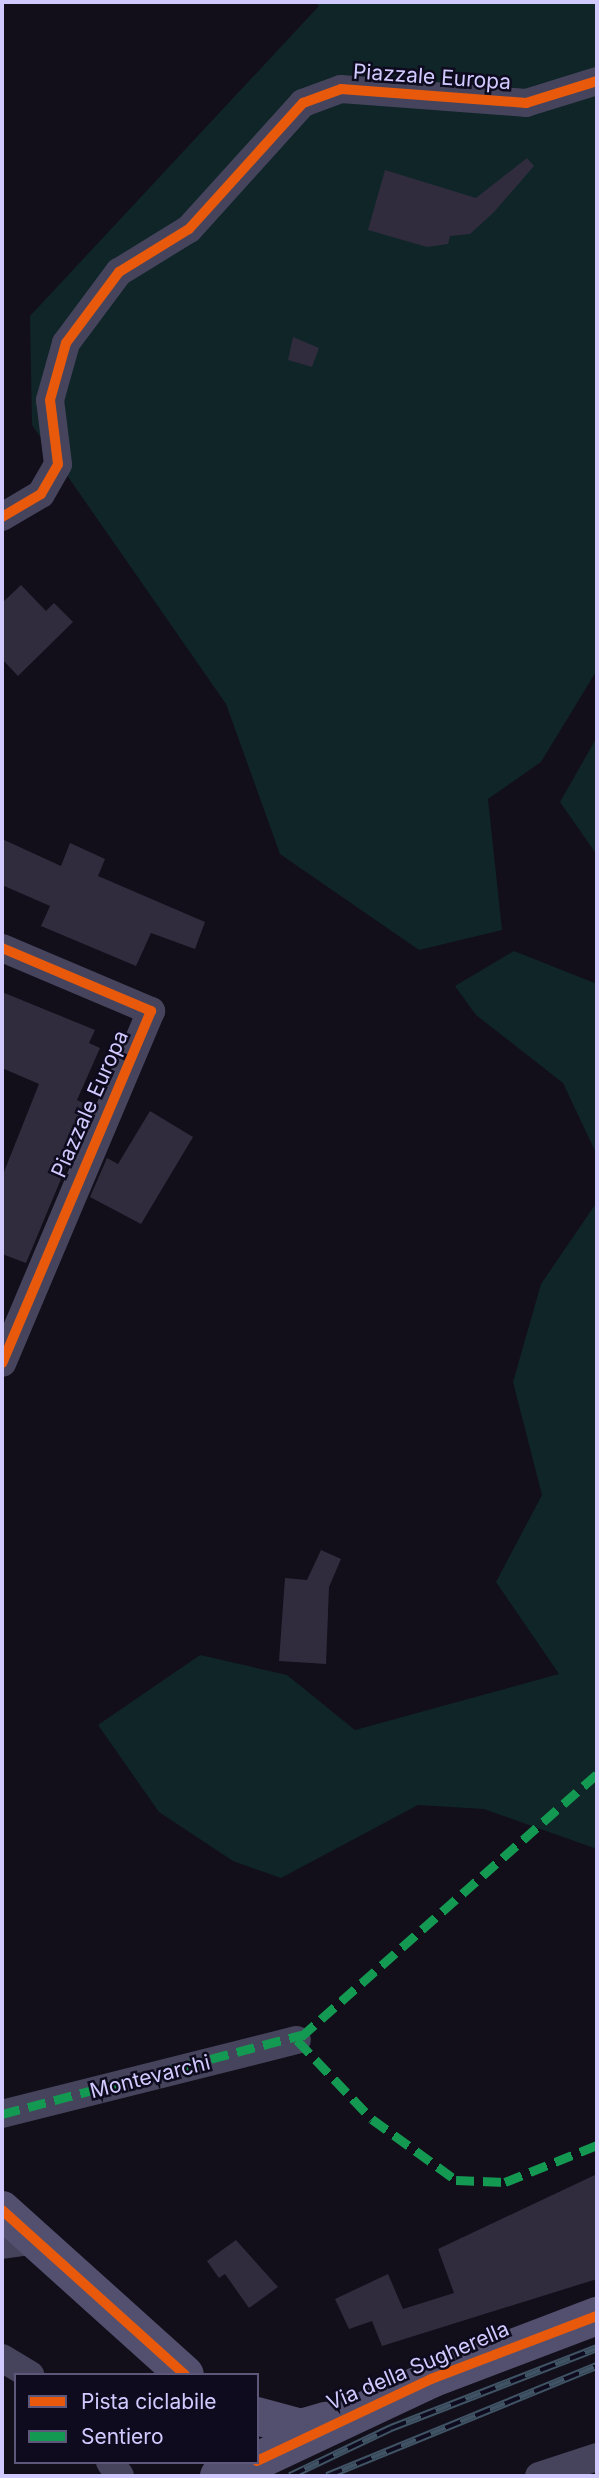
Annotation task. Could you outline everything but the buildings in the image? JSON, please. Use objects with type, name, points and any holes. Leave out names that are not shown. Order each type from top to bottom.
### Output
[{"type":"street","name":"Piazzale Europa","points":[[2,517],[41,494],[58,464],[50,400],[66,343],[119,272],[189,229],[303,103],[341,89],[526,103],[597,82]]},
{"type":"street","name":"Piazzale Europa","points":[[2,948],[151,1012],[2,1363]]},
{"type":"street","name":"Montevarchi","points":[[2,2114],[298,2040]]},
{"type":"street","points":[[2,2210],[11,2238],[183,2373]]},
{"type":"street","name":"Via della Sugherella","points":[[259,2460],[343,2417],[597,2316]]},
{"type":"street","name":"Via della Sugherella","points":[[259,2417],[301,2428],[343,2417]]},
{"type":"street","points":[[539,2476],[597,2457]]},
{"type":"street","name":"Via della Sugherella","points":[[227,2476],[252,2464]]},
{"type":"green space","points":[[314,2],[597,2],[597,670],[541,762],[488,799],[502,930],[419,950],[280,854],[226,704],[32,425],[30,316],[319,6]]},
{"type":"green space","points":[[597,737],[597,855],[560,802]]},
{"type":"green space","points":[[514,951],[597,984],[597,1155],[563,1083],[476,1015],[455,986]]},
{"type":"green space","points":[[597,1202],[597,1849],[484,1809],[418,1805],[281,1878],[233,1861],[159,1812],[98,1725],[200,1655],[287,1675],[355,1730],[559,1674],[496,1582],[542,1495],[513,1382],[541,1284]]},
{"type":"railway","points":[[290,2476],[391,2428],[597,2348]]},
{"type":"railway","points":[[327,2476],[597,2366]]},
{"type":"marked path","points":[[597,1774],[297,2040],[372,2119],[456,2180],[505,2182],[597,2145]]},
{"type":"marked path","points":[[2,2114],[302,2035]]},
{"type":"cycle path","points":[[2,517],[41,494],[58,464],[50,400],[66,343],[119,272],[189,229],[303,103],[341,89],[526,103],[597,81]]},
{"type":"cycle path","points":[[2,948],[151,1011],[2,1363]]},
{"type":"cycle path","points":[[2,2210],[183,2373]]},
{"type":"cycle path","points":[[259,2460],[431,2379],[597,2316]]}]
